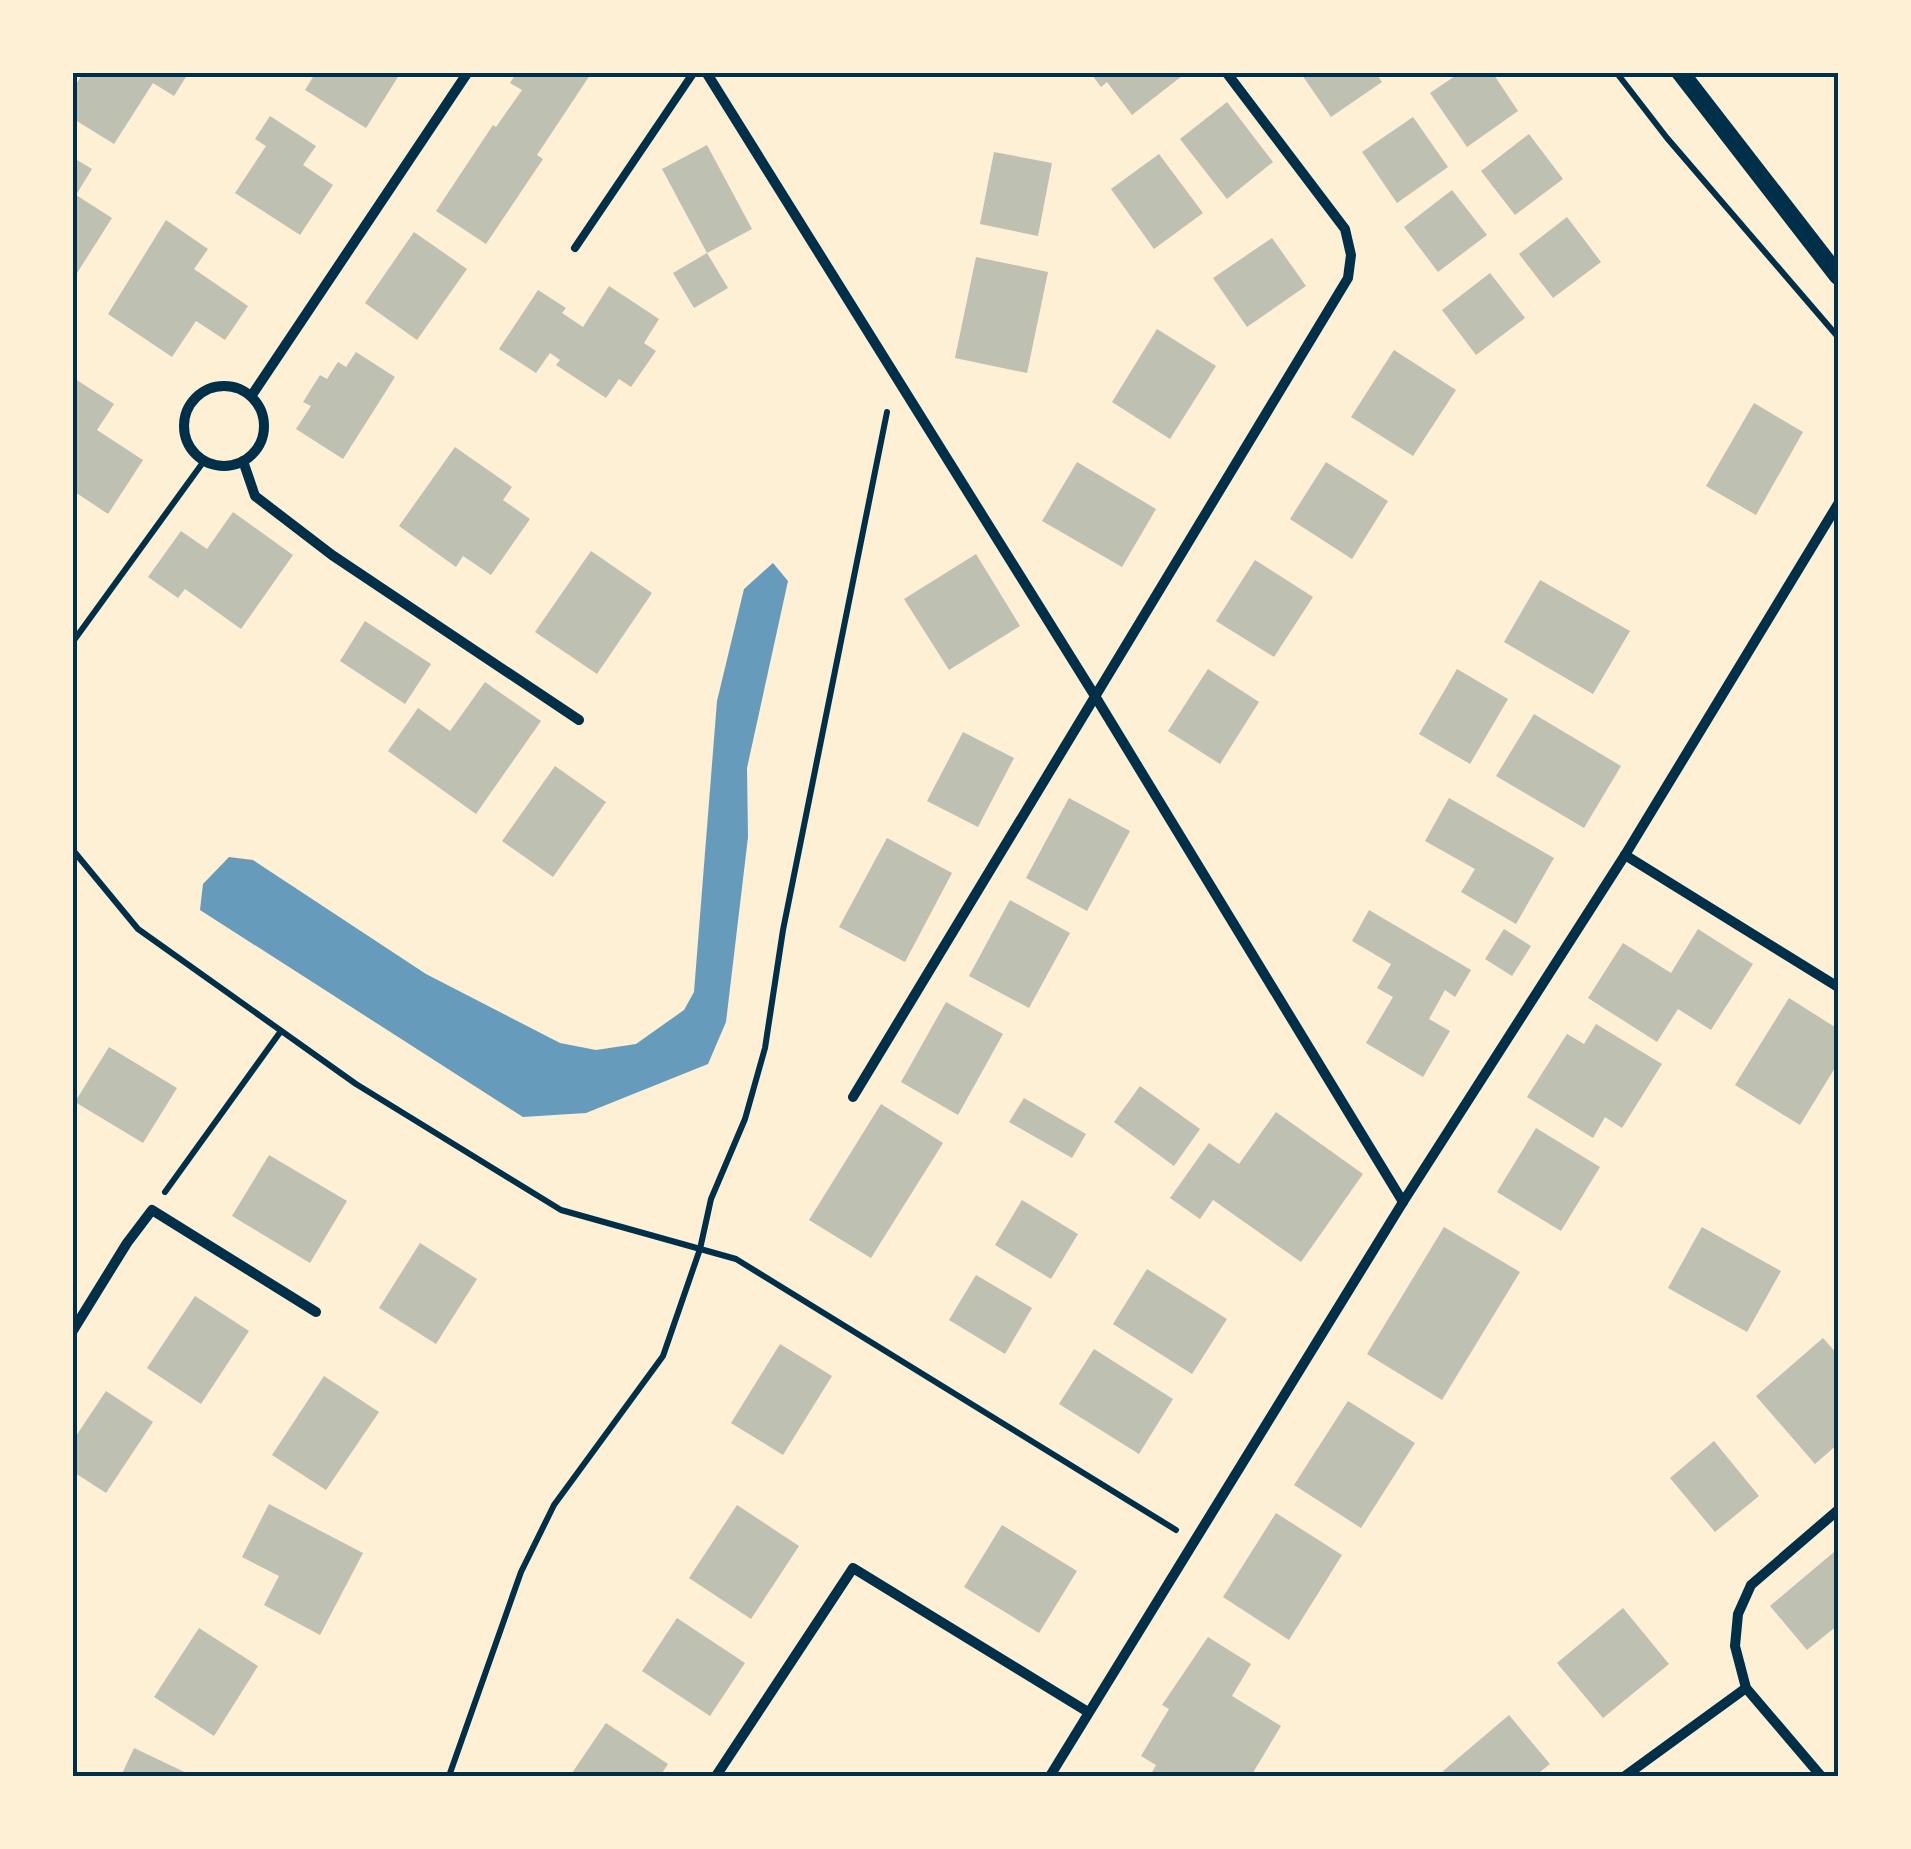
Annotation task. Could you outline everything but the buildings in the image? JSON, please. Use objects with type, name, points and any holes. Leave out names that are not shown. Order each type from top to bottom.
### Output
[{"type":"street","points":[[252,395],[468,72]]},
{"type":"street","points":[[706,72],[1096,696],[1402,1202]]},
{"type":"street","points":[[853,1097],[1348,278],[1350,254],[1345,229],[1226,72]]},
{"type":"street","points":[[1680,72],[1838,276]]},
{"type":"street","points":[[224,385],[242,389],[252,395],[264,415],[264,436],[253,455],[243,461],[235,466],[218,466],[204,461],[190,448],[184,430],[186,412],[196,396],[208,388],[224,385]]},
{"type":"street","points":[[243,461],[255,496],[332,556],[579,720]]},
{"type":"street","points":[[1050,1776],[1402,1202],[1625,854],[1838,504]]},
{"type":"street","points":[[1625,854],[1838,987]]},
{"type":"street","points":[[72,1332],[152,1210],[316,1312]]},
{"type":"street","points":[[1822,1776],[1746,1688],[1735,1646],[1738,1614],[1750,1585],[1838,1510]]},
{"type":"street","points":[[716,1776],[853,1568],[1088,1712]]},
{"type":"street","points":[[1624,1776],[1746,1688]]},
{"type":"lane","points":[[575,248],[694,72]]},
{"type":"path","points":[[1616,72],[1667,138],[1838,337]]},
{"type":"path","points":[[449,1776],[521,1572],[554,1505],[663,1356],[700,1249],[711,1199],[745,1119],[765,1048],[783,930],[895,374]]},
{"type":"path","points":[[72,643],[204,461]]},
{"type":"path","points":[[72,849],[138,929],[356,1084],[561,1210],[736,1260],[1194,1540]]},
{"type":"path","points":[[152,1210],[281,1031]]},
{"type":"water","points":[[773,563],[788,581],[747,768],[748,837],[726,1022],[708,1064],[586,1113],[523,1117],[200,910],[203,884],[229,857],[253,860],[426,974],[560,1043],[596,1050],[636,1044],[684,1010],[694,992],[717,701],[744,589]]}]
